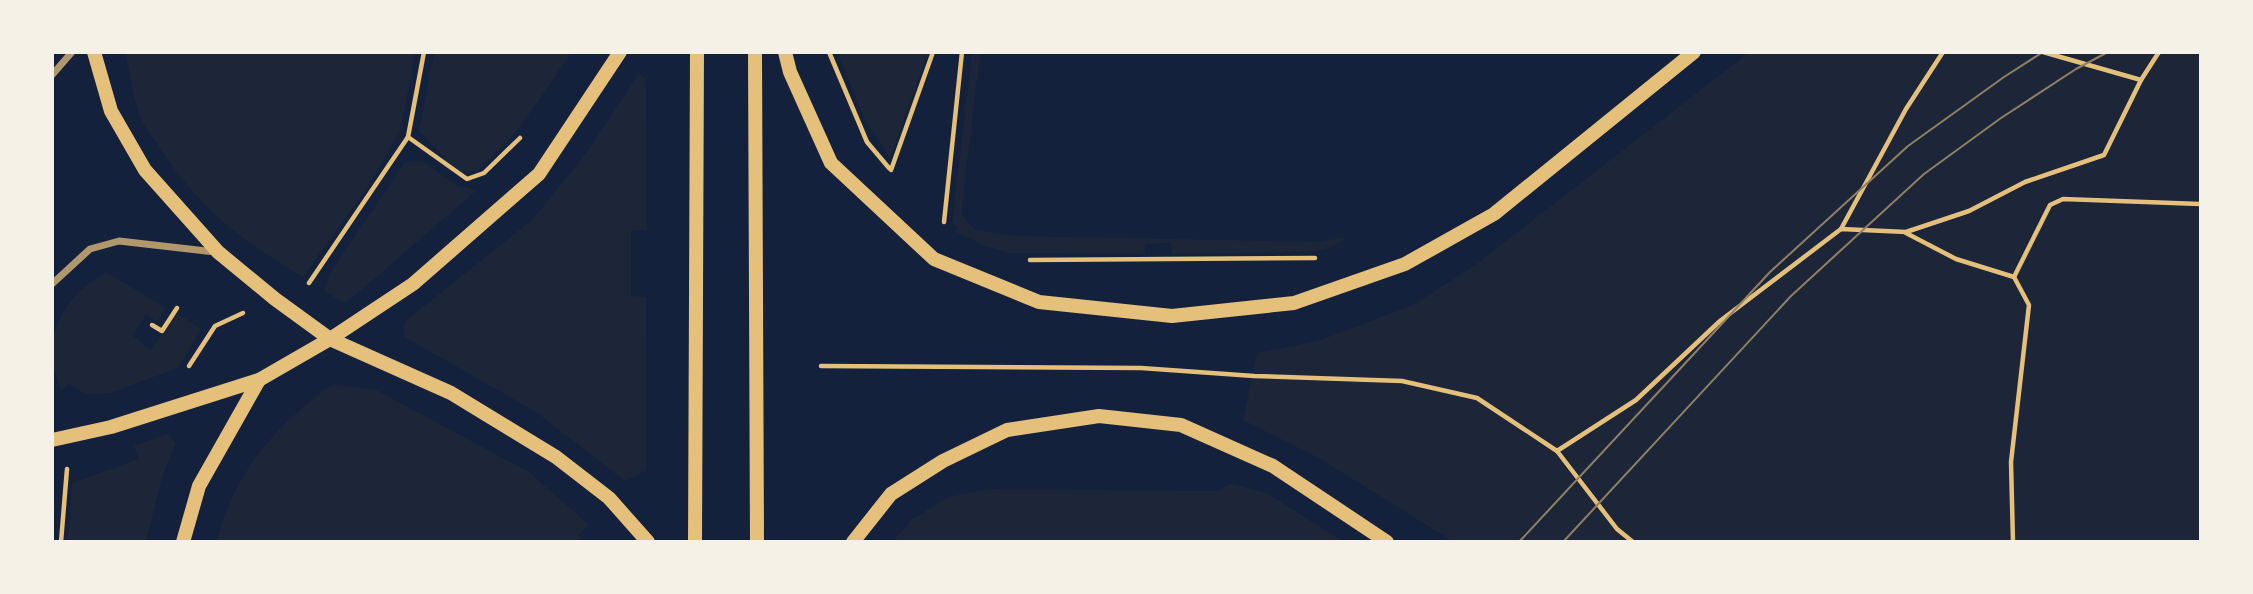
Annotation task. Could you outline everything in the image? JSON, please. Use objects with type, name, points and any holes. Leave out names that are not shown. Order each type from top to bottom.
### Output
[{"type":"main road","points":[[94,52],[111,111],[145,170],[218,252],[275,299],[330,339],[451,393],[556,457],[609,498],[649,541]]},
{"type":"main road","points":[[52,440],[111,427],[259,380],[330,339],[413,284],[539,174],[620,52]]},
{"type":"main road","points":[[695,541],[697,52]]},
{"type":"main road","points":[[755,52],[757,541]]},
{"type":"main road","points":[[785,52],[790,72],[831,163],[934,258],[1039,302],[1172,316],[1294,303],[1405,264],[1494,214],[1694,52]]},
{"type":"main road","points":[[183,541],[199,486],[259,380]]},
{"type":"main road","points":[[853,541],[891,494],[943,461],[1007,430],[1100,416],[1181,425],[1273,466],[1387,541]]},
{"type":"street","points":[[52,75],[72,52]]},
{"type":"street","points":[[52,284],[90,249],[119,240],[218,252]]},
{"type":"path","points":[[311,282],[408,137],[424,52]]},
{"type":"path","points":[[829,52],[867,142],[900,180]]},
{"type":"path","points":[[891,170],[933,52]]},
{"type":"path","points":[[934,219],[943,228],[962,52]]},
{"type":"path","points":[[1557,451],[1636,400],[1720,321],[1841,229],[1906,109],[1943,52]]},
{"type":"path","points":[[2043,52],[2141,80]]},
{"type":"path","points":[[1841,229],[1906,232],[1969,211],[2025,182],[2104,155],[2141,80],[2160,52]]},
{"type":"path","points":[[408,137],[467,179],[484,173],[521,137]]},
{"type":"path","points":[[2014,276],[2050,205],[2063,199],[2200,204]]},
{"type":"path","points":[[1906,232],[1956,259],[2014,276],[2029,305],[2011,462],[2013,541]]},
{"type":"path","points":[[1021,260],[1323,256]]},
{"type":"path","points":[[152,325],[162,331],[177,308]]},
{"type":"path","points":[[821,366],[1141,368],[1254,376],[1402,381],[1477,398],[1557,451],[1617,529],[1633,541]]},
{"type":"path","points":[[61,541],[67,468]]},
{"type":"shaded area","points":[[126,52],[415,53],[401,128],[370,184],[303,277],[223,222],[174,169],[142,121],[134,96]]},
{"type":"shaded area","points":[[434,52],[571,53],[515,133],[477,172],[461,171],[452,165],[419,131]]},
{"type":"shaded area","points":[[838,53],[928,53],[890,158],[864,118]]},
{"type":"shaded area","points":[[972,53],[980,53],[961,214],[975,230],[1016,236],[1319,242],[1345,237],[1343,241],[1326,249],[1304,252],[1172,254],[1171,243],[1145,244],[1145,254],[1009,253],[983,245],[956,232],[957,227],[952,223]]},
{"type":"shaded area","points":[[1748,53],[2200,53],[2200,541],[1452,541],[1319,458],[1243,420],[1257,353],[1318,341],[1413,305],[1474,266]]},
{"type":"shaded area","points":[[641,75],[646,83],[647,230],[631,230],[631,296],[646,297],[647,470],[625,481],[536,412],[405,337],[403,326],[408,319],[533,219],[587,152],[637,77]]},
{"type":"shaded area","points":[[423,161],[455,185],[477,190],[346,303],[340,301],[324,290],[332,270],[405,162]]},
{"type":"shaded area","points":[[106,272],[166,308],[158,322],[146,315],[132,335],[151,350],[177,313],[201,329],[178,368],[110,393],[86,394],[68,384],[62,391],[55,372],[53,354],[58,322],[77,295]]},
{"type":"shaded area","points":[[333,384],[376,390],[529,472],[589,525],[578,535],[582,541],[217,541],[234,493],[260,452],[293,416]]},
{"type":"shaded area","points":[[167,434],[176,443],[162,477],[146,541],[68,541],[72,483],[139,459],[134,446]]},
{"type":"shaded area","points":[[1231,484],[1267,493],[1342,541],[893,541],[911,520],[948,497],[990,489],[1217,491]]},
{"type":"tram line","points":[[1519,542],[1770,272],[1908,146],[2043,52]]},
{"type":"tram line","points":[[1563,542],[1791,296],[1924,174],[2001,118],[2076,69],[2108,52]]}]
